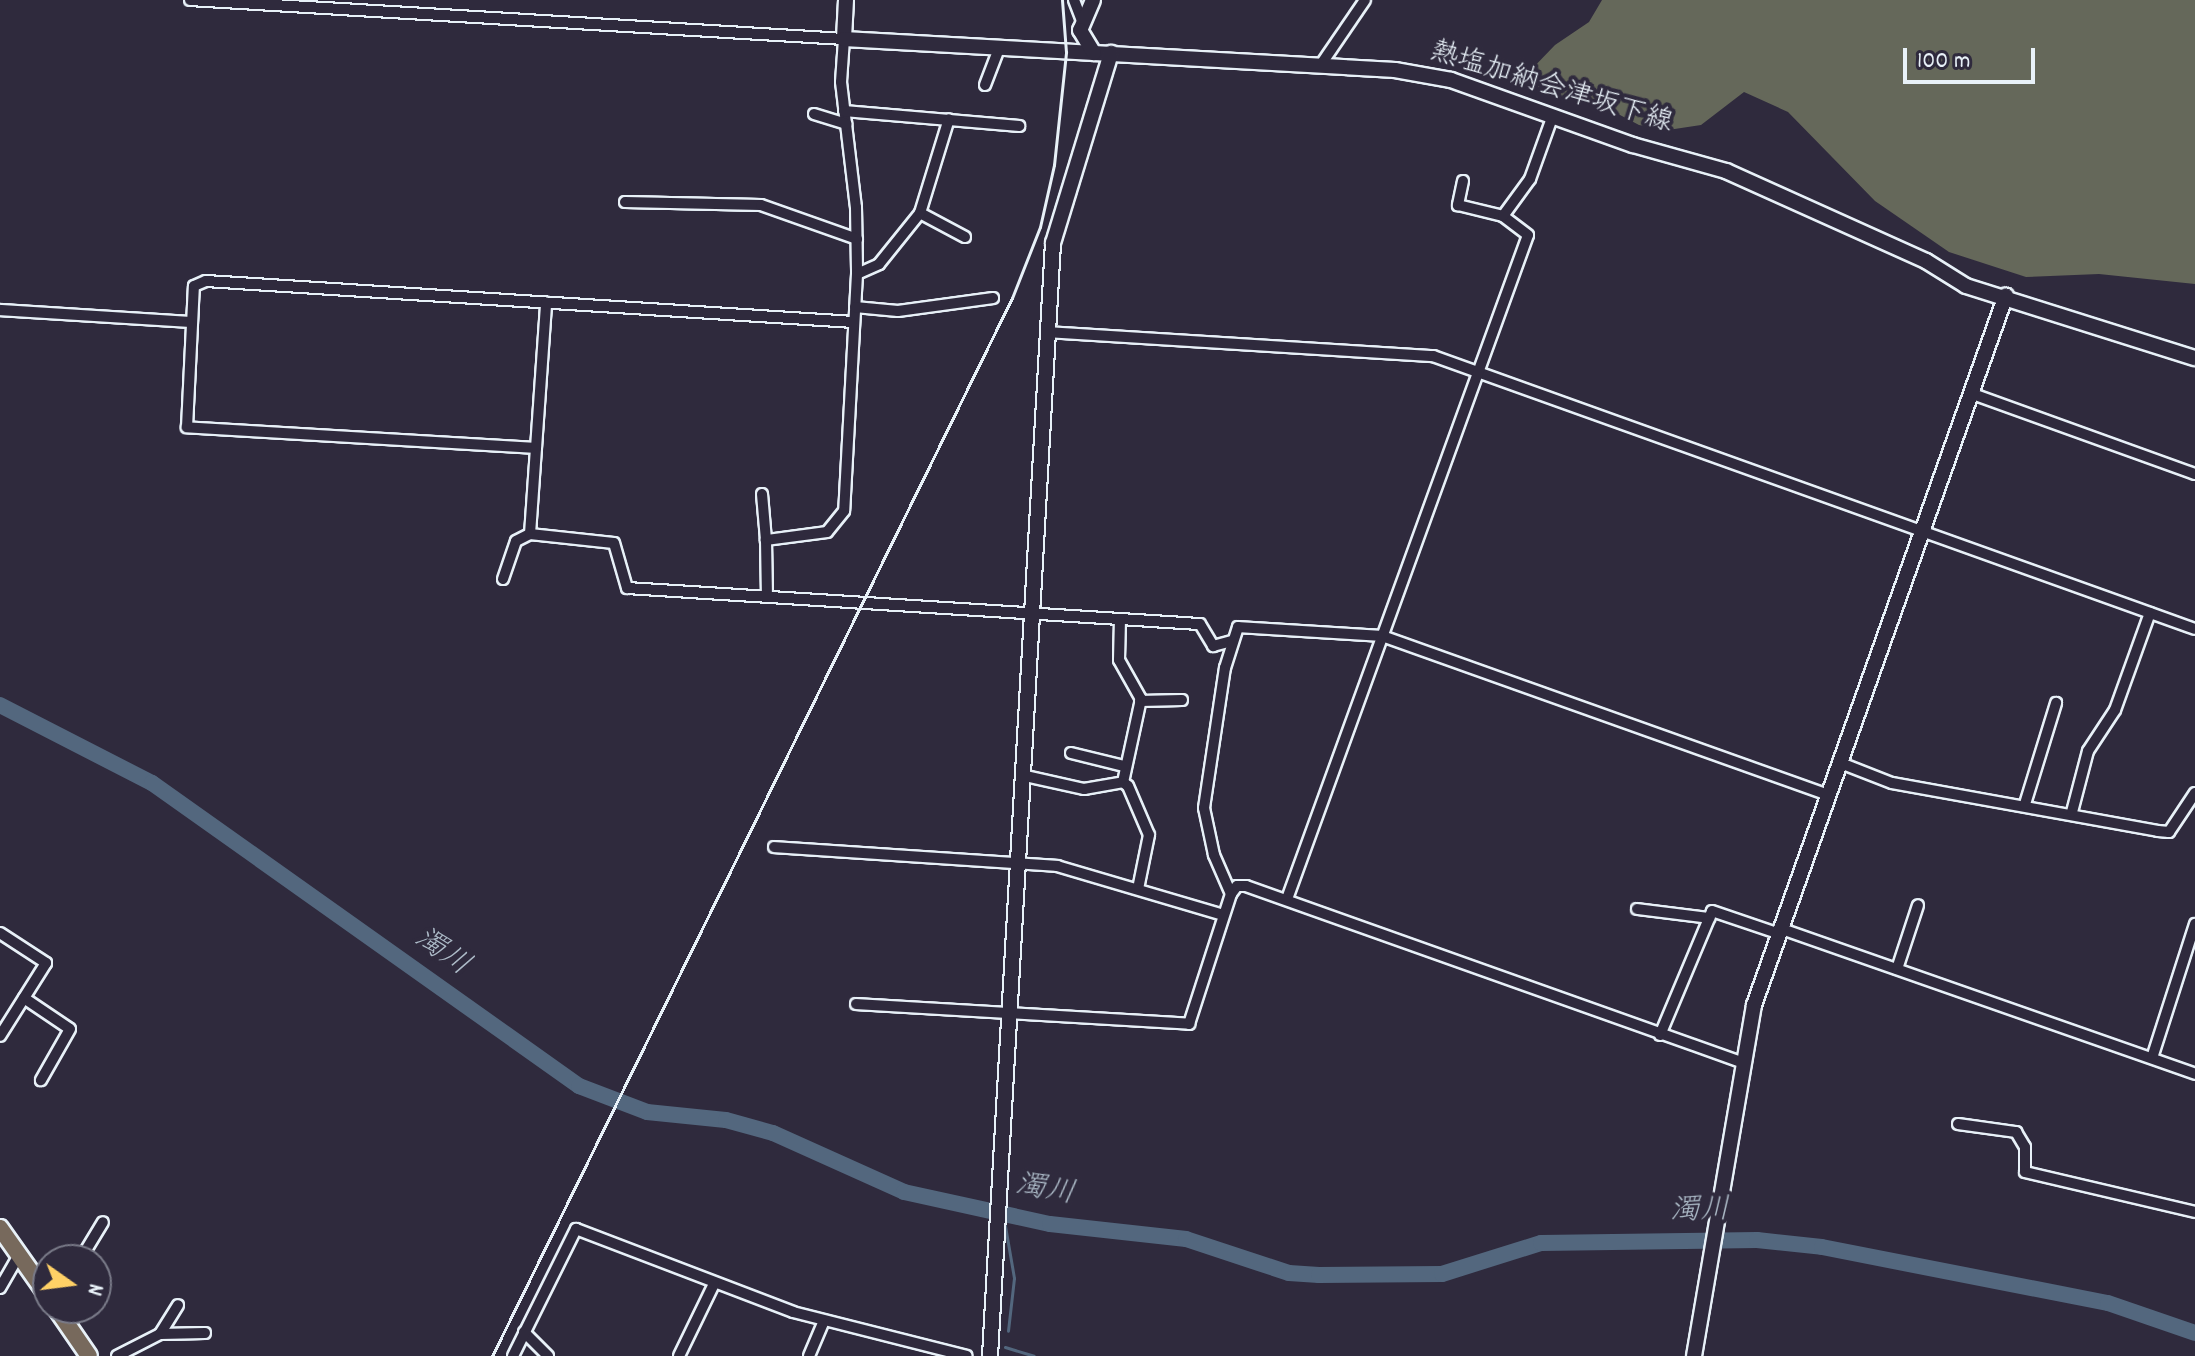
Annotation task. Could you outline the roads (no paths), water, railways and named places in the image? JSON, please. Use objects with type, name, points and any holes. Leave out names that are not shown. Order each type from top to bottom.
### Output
[{"type":"main road","points":[[0,1228],[32,1273]]},
{"type":"main road","points":[[67,1324],[89,1356]]},
{"type":"street","points":[[190,0],[844,39]]},
{"type":"street","points":[[766,540],[816,536],[841,519],[857,274],[857,239],[844,111],[846,0]]},
{"type":"street","points":[[1074,0],[1082,21]]},
{"type":"street","points":[[1093,0],[1080,30],[1094,53]]},
{"type":"street","points":[[1320,66],[1365,0]]},
{"type":"street","name":"熱塩加納会津坂下線","points":[[844,39],[1426,74],[1552,118],[1726,171],[1926,261],[1966,286],[2006,295],[2195,358]]},
{"type":"street","points":[[985,85],[999,48]]},
{"type":"street","points":[[990,1356],[1021,775],[1056,225],[1111,53]]},
{"type":"street","points":[[844,111],[1019,126]]},
{"type":"street","points":[[814,114],[846,124]]},
{"type":"street","points":[[1503,216],[1530,179],[1552,118]]},
{"type":"street","points":[[857,274],[879,264],[920,213],[949,119]]},
{"type":"street","points":[[1287,899],[1528,235],[1503,216],[1458,205],[1463,181]]},
{"type":"street","points":[[625,202],[756,204],[857,239]]},
{"type":"street","points":[[920,213],[965,237]]},
{"type":"street","points":[[536,448],[187,427],[192,292],[201,281],[854,322]]},
{"type":"street","points":[[1694,1356],[1754,1005],[1826,794],[2006,295]]},
{"type":"street","points":[[855,307],[898,311],[993,298]]},
{"type":"street","points":[[530,534],[546,303]]},
{"type":"street","points":[[0,310],[190,322]]},
{"type":"street","points":[[1047,332],[1433,356],[2195,629]]},
{"type":"street","points":[[1970,393],[2195,474]]},
{"type":"street","points":[[762,494],[767,596]]},
{"type":"street","points":[[503,579],[516,541],[530,534],[614,543],[627,588],[1200,624],[1213,646],[1232,641]]},
{"type":"street","points":[[2072,812],[2088,751],[2115,710],[2150,613]]},
{"type":"street","points":[[1120,619],[1119,660],[1140,701],[1123,782],[1149,835],[1138,889]]},
{"type":"street","points":[[1231,894],[1214,855],[1204,808],[1232,641],[1238,627],[1249,625],[1382,636],[1826,794]]},
{"type":"street","points":[[1140,701],[1182,700]]},
{"type":"street","points":[[2025,804],[2056,703]]},
{"type":"street","points":[[1071,753],[1124,766]]},
{"type":"street","points":[[1838,762],[1892,783],[2072,812],[2169,832],[2195,793]]},
{"type":"street","points":[[1021,775],[1084,789],[1123,782]]},
{"type":"street","points":[[774,847],[1066,868],[1223,915]]},
{"type":"street","points":[[856,1004],[1189,1024],[1231,894],[1246,886],[1744,1063]]},
{"type":"street","points":[[1897,969],[1918,905]]},
{"type":"street","points":[[1637,909],[1709,918]]},
{"type":"street","points":[[1660,1035],[1715,910],[1897,969],[2195,1074]]},
{"type":"street","points":[[2152,1058],[2195,924]]},
{"type":"street","points":[[0,933],[46,963],[0,1036]]},
{"type":"street","points":[[24,998],[70,1029],[41,1080]]},
{"type":"street","points":[[1958,1124],[2016,1132],[2025,1147],[2025,1172],[2195,1212]]},
{"type":"street","points":[[90,1244],[103,1222]]},
{"type":"street","points":[[513,1356],[576,1229],[714,1284],[824,1321],[967,1356]]},
{"type":"street","points":[[0,1288],[19,1255]]},
{"type":"street","points":[[679,1356],[714,1284]]},
{"type":"street","points":[[160,1334],[178,1305]]},
{"type":"street","points":[[809,1356],[824,1321]]},
{"type":"street","points":[[524,1332],[548,1356]]},
{"type":"street","points":[[117,1356],[160,1334],[205,1333]]},
{"type":"waterway","name":"濁川","points":[[0,705],[152,783],[579,1086],[647,1112],[726,1120],[773,1133],[904,1192],[1050,1224],[1186,1239],[1289,1273],[1319,1275],[1442,1274],[1541,1243],[1757,1240],[1822,1247],[2108,1303],[2195,1333]]},
{"type":"waterway","points":[[1004,1220],[1014,1278],[1008,1331]]},
{"type":"waterway","points":[[1005,1347],[1034,1356]]},
{"type":"railway","points":[[492,1356],[1012,298],[1040,227],[1054,165],[1066,52],[1062,0]]}]
